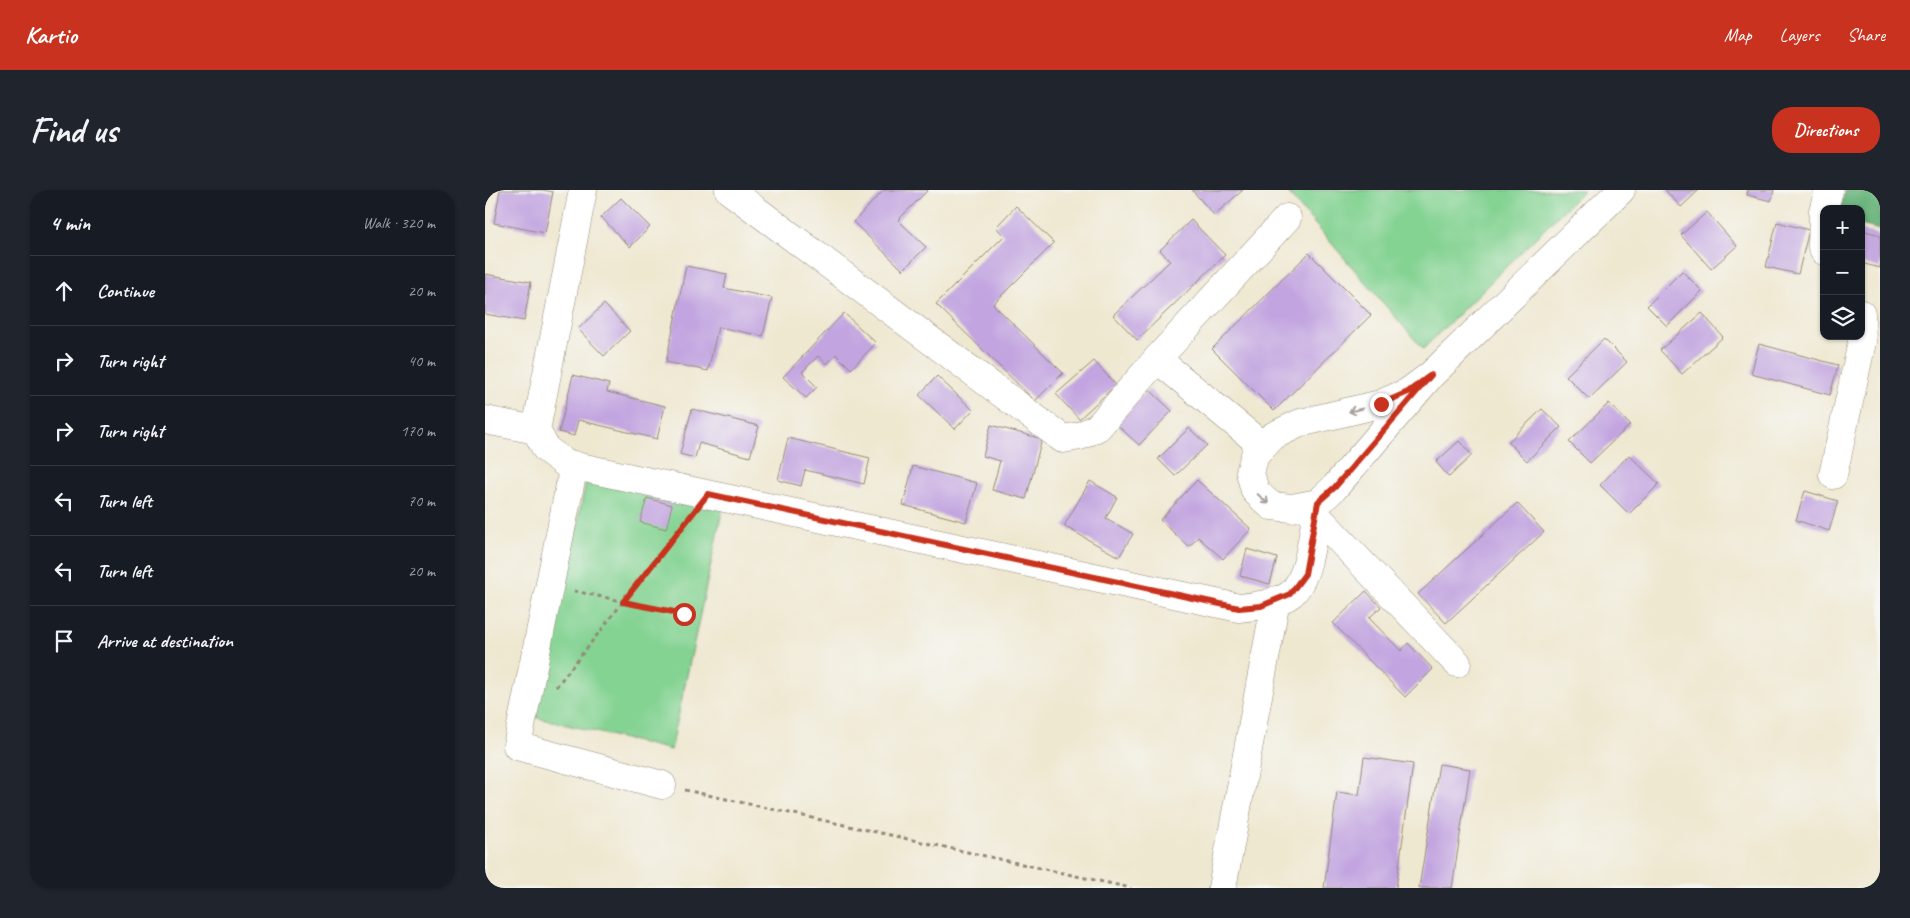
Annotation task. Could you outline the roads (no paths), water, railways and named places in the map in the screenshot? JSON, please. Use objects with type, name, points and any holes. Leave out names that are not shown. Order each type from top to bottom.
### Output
[{"type":"street","points":[[583,190],[536,430],[546,449],[566,464],[1239,608],[1261,606],[1290,594],[1305,574],[1317,509],[1335,487],[1431,375],[1621,190]]},
{"type":"street","points":[[729,190],[1063,439],[1080,436],[1098,427],[1157,359],[1287,218]]},
{"type":"street","points":[[1824,250],[1823,211],[1829,190]]},
{"type":"street","points":[[1833,475],[1863,340]]},
{"type":"street","points":[[1157,359],[1263,446]]},
{"type":"street","points":[[1431,375],[1408,392],[1381,404],[1300,423],[1273,436],[1255,455],[1251,472],[1255,491],[1271,506],[1317,509],[1457,663]]},
{"type":"street","points":[[485,420],[536,430]]},
{"type":"street","points":[[574,465],[517,746],[662,786]]},
{"type":"street","points":[[1222,888],[1276,600]]}]
